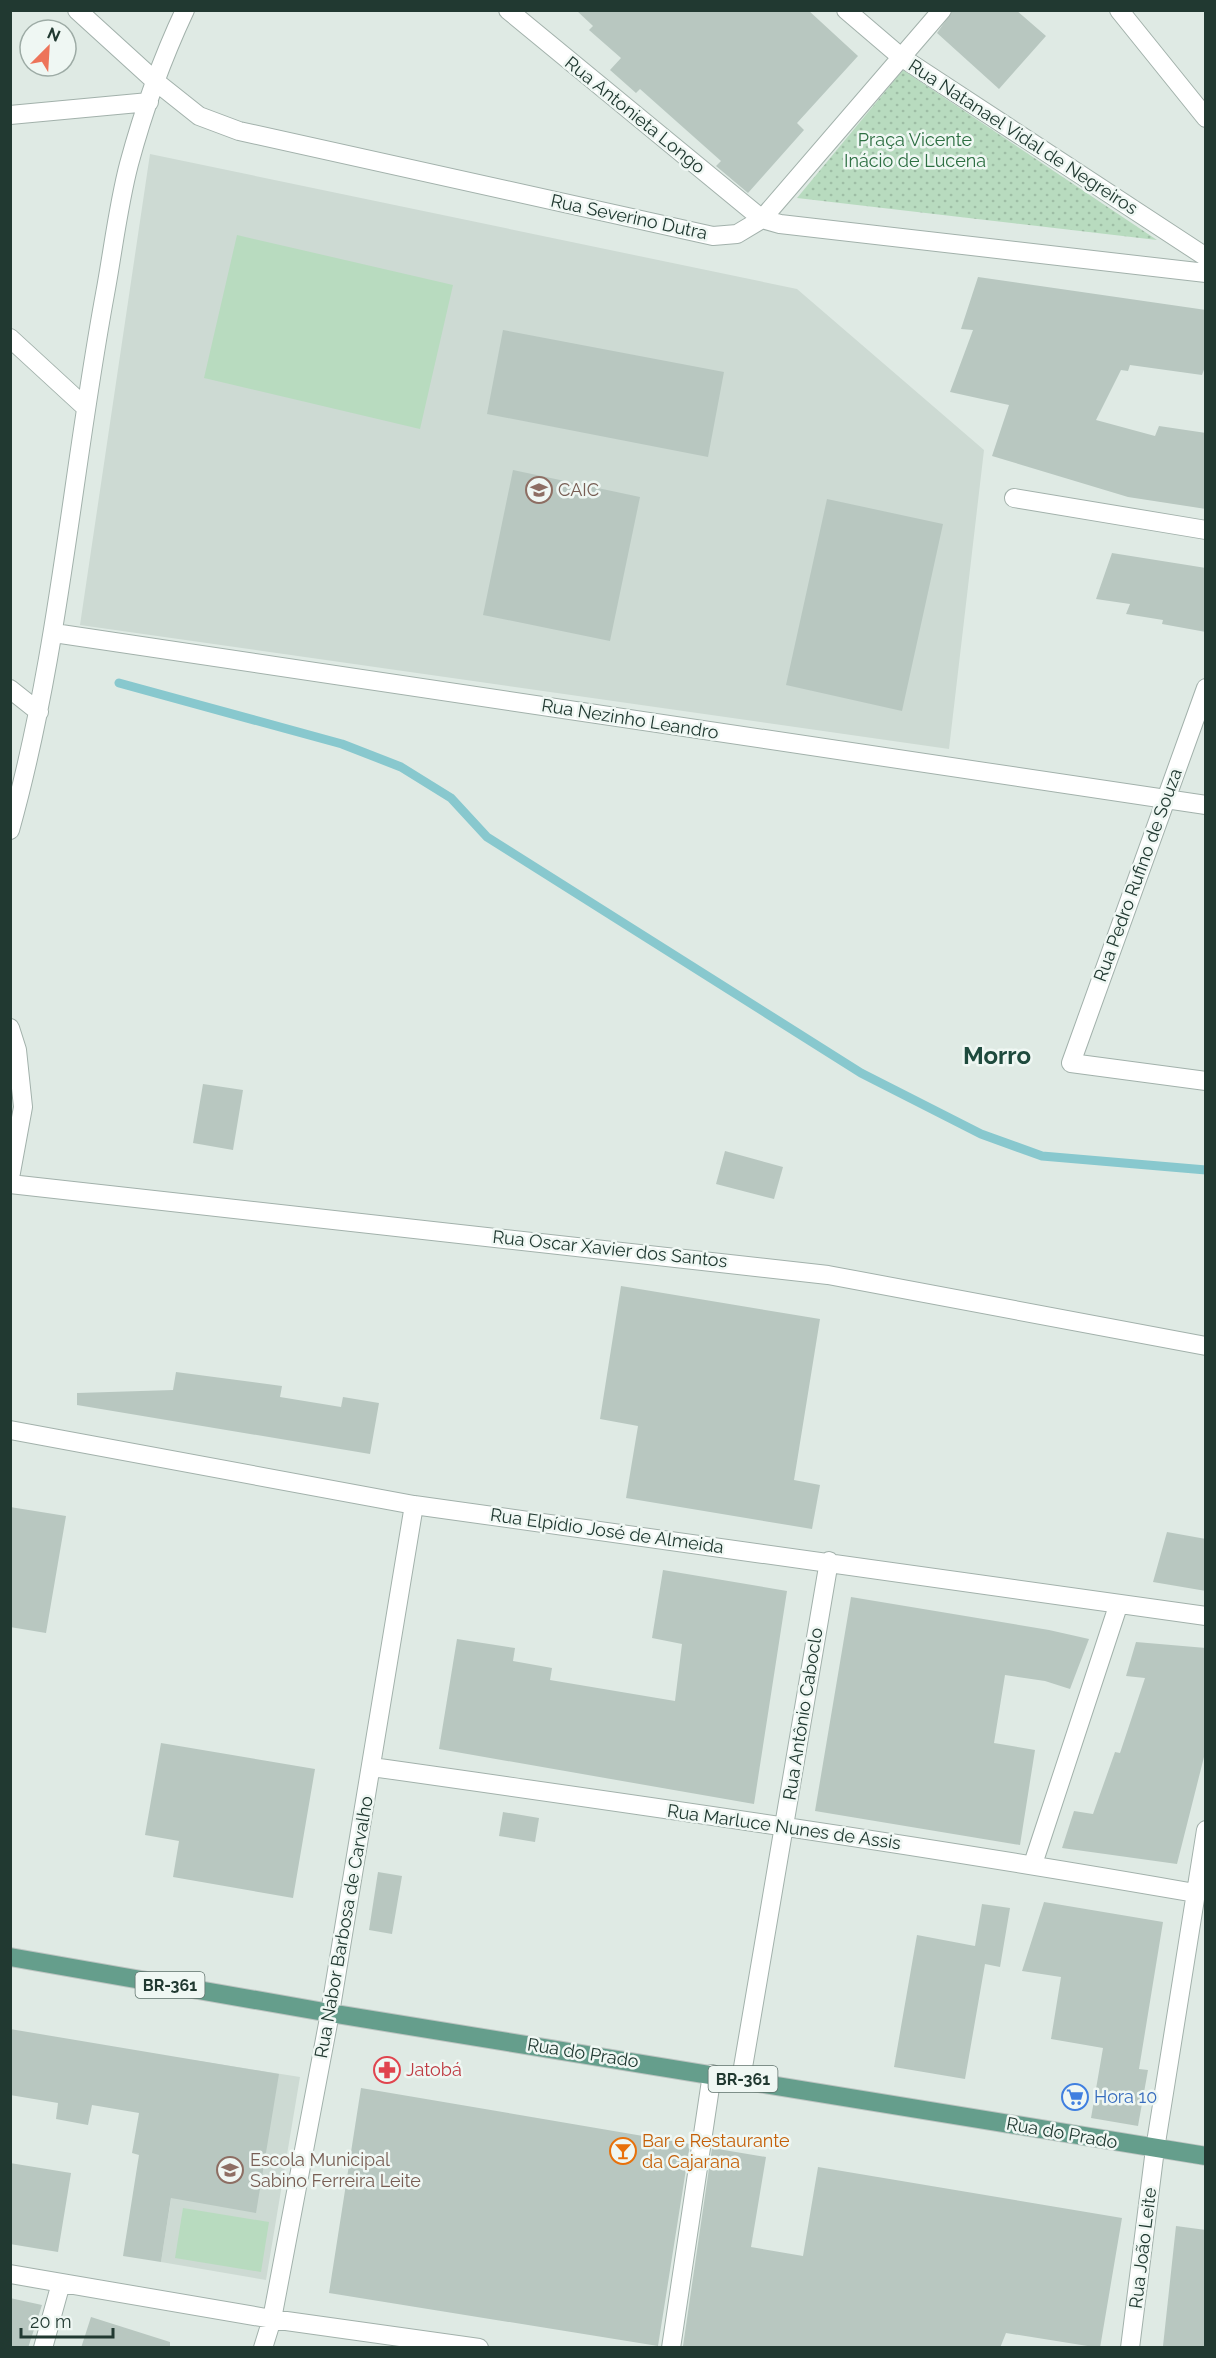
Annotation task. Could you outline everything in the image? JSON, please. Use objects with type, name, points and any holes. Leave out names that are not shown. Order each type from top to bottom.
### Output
[{"type":"main road","name":"Rua do Prado","points":[[10,1957],[330,2013],[712,2074],[1155,2149]]},
{"type":"main road","name":"BR-361","points":[[1155,2149],[1206,2156]]},
{"type":"street","name":"Rua Severino Dutra","points":[[77,10],[155,81],[199,116],[239,131],[713,236],[737,234],[762,219],[942,10]]},
{"type":"street","points":[[10,830],[39,712],[54,633],[84,406],[129,164],[155,81],[185,10]]},
{"type":"street","name":"Rua Antonieta Longo","points":[[508,10],[762,219]]},
{"type":"street","name":"Rua Natanael Vidal de Negreiros","points":[[846,10],[901,57],[1206,257]]},
{"type":"street","points":[[1119,10],[1206,118]]},
{"type":"street","points":[[10,115],[149,102]]},
{"type":"street","points":[[762,219],[780,224],[1206,273]]},
{"type":"street","points":[[10,338],[84,406]]},
{"type":"street","points":[[1014,498],[1206,530]]},
{"type":"street","name":"Rua Nezinho Leandro","points":[[54,633],[1206,805]]},
{"type":"street","name":"Rua Pedro Rufino de Souza","points":[[1206,688],[1071,1063],[1206,1081]]},
{"type":"street","points":[[10,689],[39,712]]},
{"type":"street","points":[[10,1028],[17,1050],[23,1107],[10,1178]]},
{"type":"street","name":"Rua Oscar Xavier dos Santos","points":[[10,1184],[828,1275],[1206,1346]]},
{"type":"street","name":"Rua Elpídio José de Almeida","points":[[10,1430],[414,1505],[829,1561],[1118,1606],[1206,1616]]},
{"type":"street","name":"Rua Nabor Barbosa de Carvalho","points":[[263,2348],[272,2319],[330,2013],[414,1505]]},
{"type":"street","name":"Rua Antônio Caboclo","points":[[741,2079],[829,1561]]},
{"type":"street","points":[[1033,1864],[1118,1606]]},
{"type":"street","name":"Rua Marluce Nunes de Assis","points":[[372,1767],[1033,1864],[1195,1893]]},
{"type":"street","name":"Rua João Leite","points":[[1130,2348],[1155,2149],[1206,1830]]},
{"type":"street","points":[[671,2348],[712,2074]]},
{"type":"street","points":[[10,2274],[272,2319],[479,2348]]},
{"type":"street","points":[[43,2348],[61,2283]]},
{"type":"shaded area","name":"CAIC","points":[[150,154],[797,289],[984,450],[949,749],[80,625]]},
{"type":"shaded area","name":"Escola Municipal Sabino Ferreira Leite","points":[[193,2060],[300,2077],[266,2280],[161,2262]]},
{"type":"green space","name":"Praça Vicente Inácio de Lucena","points":[[903,70],[1157,240],[797,198]]},
{"type":"green space","points":[[237,235],[453,285],[420,429],[204,378]]},
{"type":"green space","points":[[183,2208],[269,2222],[261,2272],[175,2258]]},
{"type":"building","points":[[576,10],[808,10],[858,56],[797,123],[804,130],[748,193],[716,166],[721,161],[640,89],[636,93],[610,70],[621,58],[589,30],[593,26]]},
{"type":"building","points":[[953,10],[1016,10],[1046,36],[999,89],[937,33]]},
{"type":"building","points":[[978,277],[1206,310],[1206,364],[1202,375],[1130,365],[1128,371],[1121,370],[1096,420],[1155,436],[1159,426],[1206,433],[1206,509],[1128,497],[992,456],[1009,405],[950,392],[973,330],[961,329]]},
{"type":"building","points":[[503,330],[724,372],[708,457],[487,414]]},
{"type":"building","points":[[513,470],[640,497],[610,641],[483,615]]},
{"type":"building","points":[[827,499],[943,524],[902,711],[786,685]]},
{"type":"building","points":[[1112,553],[1206,568],[1206,632],[1162,624],[1163,620],[1126,614],[1130,604],[1096,599]]},
{"type":"building","points":[[203,1084],[243,1090],[233,1150],[193,1143]]},
{"type":"building","points":[[725,1151],[783,1167],[774,1199],[716,1184]]},
{"type":"building","points":[[621,1286],[820,1319],[794,1480],[820,1485],[812,1529],[626,1498],[638,1426],[600,1419]]},
{"type":"building","points":[[176,1372],[282,1386],[280,1397],[341,1407],[343,1397],[379,1403],[370,1454],[77,1405],[77,1393],[173,1390]]},
{"type":"building","points":[[10,1507],[66,1516],[46,1633],[10,1627]]},
{"type":"building","points":[[1167,1532],[1206,1539],[1206,1591],[1153,1582]]},
{"type":"building","points":[[663,1570],[787,1591],[754,1804],[439,1749],[457,1639],[515,1648],[513,1661],[552,1668],[550,1680],[675,1701],[682,1644],[652,1638]]},
{"type":"building","points":[[851,1597],[1049,1630],[1089,1639],[1070,1689],[1045,1681],[1005,1675],[994,1743],[1035,1750],[1020,1845],[815,1811]]},
{"type":"building","points":[[1136,1642],[1206,1648],[1206,1749],[1177,1864],[1062,1848],[1074,1811],[1093,1814],[1115,1752],[1120,1753],[1145,1678],[1126,1676]]},
{"type":"building","points":[[161,1743],[315,1769],[293,1898],[173,1877],[179,1841],[145,1835]]},
{"type":"building","points":[[503,1812],[539,1818],[535,1842],[499,1836]]},
{"type":"building","points":[[378,1872],[402,1876],[392,1934],[369,1930]]},
{"type":"building","points":[[1044,1902],[1163,1922],[1139,2069],[1148,2070],[1138,2126],[1091,2118],[1103,2048],[1051,2039],[1061,1977],[1022,1971]]},
{"type":"building","points":[[982,1904],[1010,1908],[1000,1967],[985,1964],[965,2079],[894,2067],[917,1935],[975,1946]]},
{"type":"building","points":[[10,2029],[279,2074],[256,2213],[171,2198],[161,2262],[123,2256],[139,2155],[132,2153],[139,2113],[92,2105],[88,2125],[56,2119],[58,2103],[10,2095]]},
{"type":"building","points":[[361,2088],[690,2144],[658,2346],[329,2293]]},
{"type":"building","points":[[712,2148],[766,2157],[751,2247],[803,2256],[818,2167],[1122,2218],[1100,2348],[1006,2333],[1000,2348],[683,2346]]},
{"type":"building","points":[[10,2163],[71,2173],[58,2252],[10,2244]]},
{"type":"building","points":[[1176,2226],[1206,2230],[1206,2346],[1163,2346]]},
{"type":"building","points":[[10,2298],[42,2305],[28,2348],[10,2348]]},
{"type":"building","points":[[91,2317],[170,2342],[170,2348],[81,2348]]},
{"type":"waterway","points":[[119,683],[342,744],[401,767],[451,798],[487,837],[861,1073],[981,1134],[1042,1156],[1206,1170]]},
{"type":"place","name":"CAIC","points":[[539,490]]},
{"type":"place","name":"Jatobá","points":[[387,2070]]},
{"type":"place","name":"Hora 10","points":[[1075,2097]]},
{"type":"place","name":"Bar e Restaurante da Cajarana","points":[[623,2151]]},
{"type":"place","name":"Escola Municipal Sabino Ferreira Leite","points":[[230,2170]]},
{"type":"district","name":"Morro","points":[[997,1056]]}]
